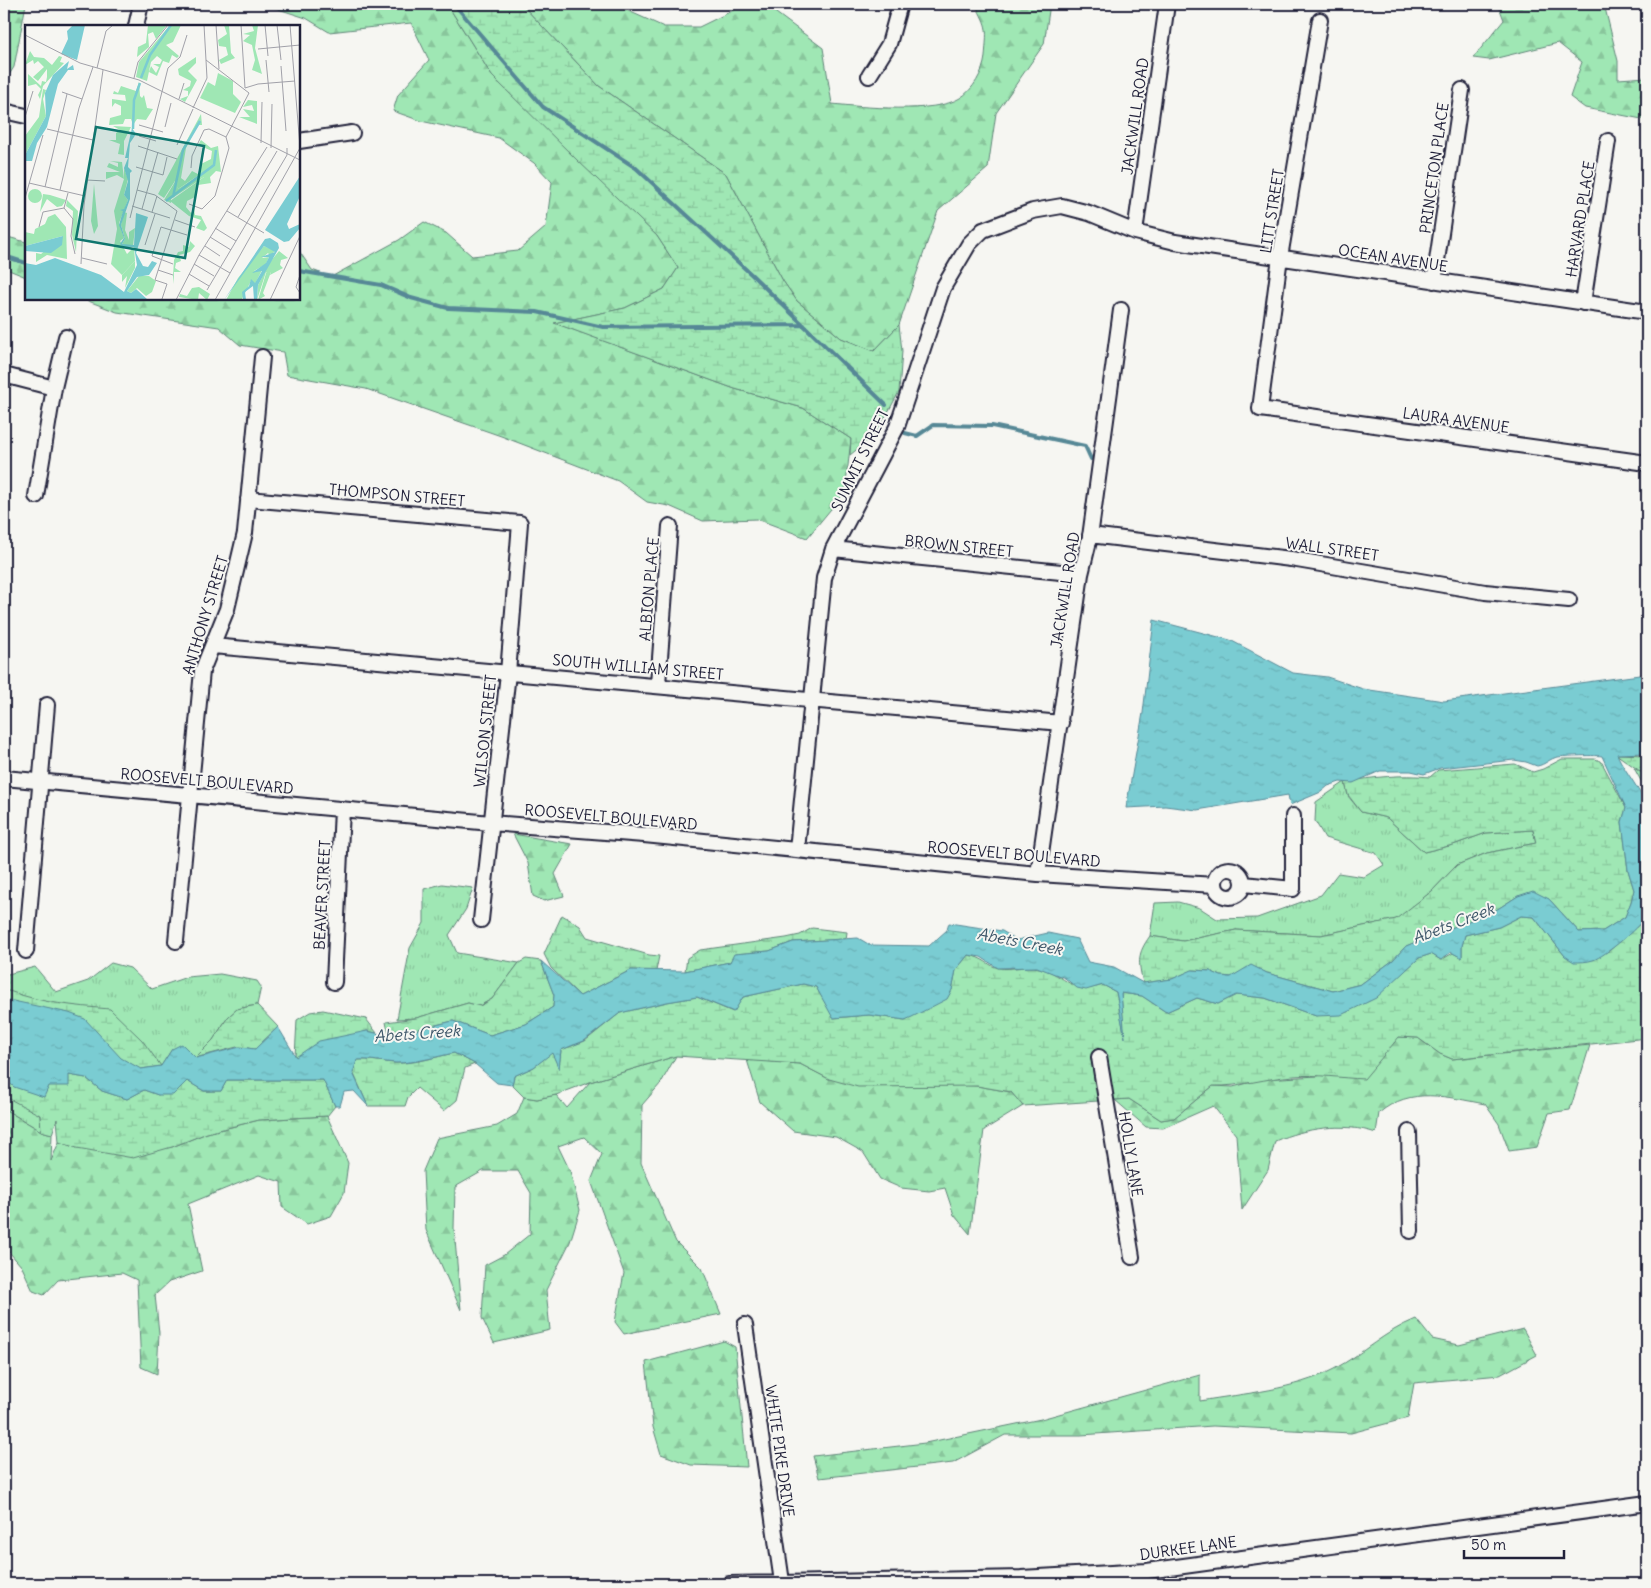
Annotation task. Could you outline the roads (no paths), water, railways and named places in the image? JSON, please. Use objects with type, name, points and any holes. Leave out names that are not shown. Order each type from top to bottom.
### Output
[{"type":"street","points":[[136,25],[141,4]]},
{"type":"street","points":[[870,76],[889,44],[900,4]]},
{"type":"street","name":"JACKWILL ROAD","points":[[1135,232],[1168,4]]},
{"type":"street","name":"LITT STREET","points":[[1260,409],[1280,257],[1320,20]]},
{"type":"street","name":"PRINCETON PLACE","points":[[1434,281],[1462,90]]},
{"type":"street","points":[[4,111],[25,116]]},
{"type":"street","points":[[300,141],[352,133]]},
{"type":"street","name":"HARVARD PLACE","points":[[1584,303],[1608,141]]},
{"type":"street","name":"SUMMIT STREET","points":[[797,850],[824,578],[833,549],[897,427],[943,288],[969,244],[983,230],[1033,211],[1062,206],[1089,213],[1135,232]]},
{"type":"street","name":"OCEAN AVENUE","points":[[1135,232],[1175,242],[1647,312]]},
{"type":"street","name":"JACKWILL ROAD","points":[[1038,874],[1081,574],[1090,535],[1121,310]]},
{"type":"street","points":[[36,496],[54,388],[66,337]]},
{"type":"street","name":"ANTHONY STREET","points":[[176,941],[202,671],[227,609],[237,574],[245,533],[262,357]]},
{"type":"street","points":[[4,375],[54,388]]},
{"type":"street","name":"LAURA AVENUE","points":[[1260,409],[1647,463]]},
{"type":"street","name":"THOMPSON STREET","points":[[248,499],[520,523],[518,545]]},
{"type":"street","name":"ALBION PLACE","points":[[658,684],[670,526]]},
{"type":"street","name":"WALL STREET","points":[[1090,535],[1291,559],[1485,592],[1569,600]]},
{"type":"street","name":"WILSON STREET","points":[[480,920],[508,673],[518,545]]},
{"type":"street","name":"BROWN STREET","points":[[833,549],[1081,574]]},
{"type":"street","name":"SOUTH WILLIAM STREET","points":[[213,646],[508,673],[658,684],[1061,722]]},
{"type":"street","points":[[26,951],[48,705]]},
{"type":"street","name":"ROOSEVELT BOULEVARD","points":[[4,778],[797,850],[1038,874],[1215,885],[1218,891],[1230,897],[1237,895],[1244,884]]},
{"type":"street","name":"BEAVER STREET","points":[[334,982],[342,809]]},
{"type":"street","points":[[1215,885],[1218,874],[1229,868],[1240,873],[1244,884],[1293,889],[1293,816]]},
{"type":"street","name":"HOLLY LANE","points":[[1099,1057],[1132,1257]]},
{"type":"street","points":[[1409,1132],[1411,1232]]},
{"type":"street","name":"WHITE PIKE DRIVE","points":[[745,1325],[782,1582]]},
{"type":"street","name":"DURKEE LANE","points":[[729,1584],[1021,1581],[1147,1571],[1647,1504]]},
{"type":"water","name":"Abets Creek","points":[[1154,620],[1230,640],[1293,673],[1327,677],[1363,689],[1444,701],[1647,674],[1647,753],[1617,754],[1642,796],[1647,811],[1648,841],[1643,870],[1648,907],[1644,918],[1623,940],[1606,953],[1593,960],[1574,962],[1565,956],[1534,917],[1521,916],[1499,927],[1465,935],[1462,946],[1462,958],[1451,952],[1441,960],[1431,954],[1419,958],[1376,998],[1341,1015],[1316,1016],[1265,998],[1236,995],[1218,1004],[1197,998],[1166,1012],[1142,996],[1121,993],[1125,1038],[1116,992],[1103,985],[1086,990],[1077,988],[1065,978],[1037,967],[998,968],[981,957],[968,955],[956,970],[952,990],[947,999],[905,1020],[869,1015],[833,1018],[816,987],[803,984],[743,997],[734,1012],[697,997],[620,1013],[584,1041],[561,1050],[559,1069],[552,1053],[534,1067],[514,1076],[512,1085],[497,1083],[475,1064],[454,1053],[403,1063],[357,1060],[353,1073],[368,1106],[354,1091],[344,1092],[340,1106],[335,1106],[323,1080],[227,1080],[221,1091],[204,1091],[187,1081],[173,1095],[158,1095],[144,1090],[127,1099],[102,1091],[86,1078],[69,1075],[69,1086],[49,1086],[44,1097],[14,1087],[4,1078],[4,999],[69,1013],[85,1019],[121,1058],[141,1069],[161,1066],[172,1049],[182,1044],[196,1058],[240,1047],[255,1049],[278,1027],[296,1057],[319,1041],[367,1031],[389,1036],[453,1021],[490,1035],[526,1024],[553,1007],[554,995],[541,961],[580,996],[631,970],[685,971],[730,962],[734,954],[769,951],[793,942],[858,938],[870,945],[929,946],[947,930],[949,923],[1002,931],[1017,940],[1048,933],[1077,939],[1088,962],[1114,967],[1143,983],[1172,979],[1192,970],[1210,971],[1221,976],[1231,977],[1251,965],[1267,973],[1333,991],[1361,984],[1392,961],[1406,946],[1496,910],[1518,896],[1533,891],[1549,899],[1579,932],[1603,931],[1625,917],[1634,890],[1628,870],[1622,822],[1626,808],[1602,756],[1558,757],[1537,766],[1514,760],[1440,768],[1424,774],[1411,771],[1380,771],[1353,783],[1340,782],[1328,786],[1321,792],[1290,805],[1288,795],[1197,810],[1165,806],[1126,808],[1143,713]]},
{"type":"waterway","points":[[454,4],[543,107],[636,168],[752,275],[886,405]]},
{"type":"waterway","points":[[4,256],[25,263]]},
{"type":"waterway","points":[[300,271],[381,285],[411,298],[448,308],[537,312],[603,327],[804,325]]},
{"type":"waterway","points":[[905,433],[917,436],[933,425],[992,426],[1085,446],[1091,459]]}]
